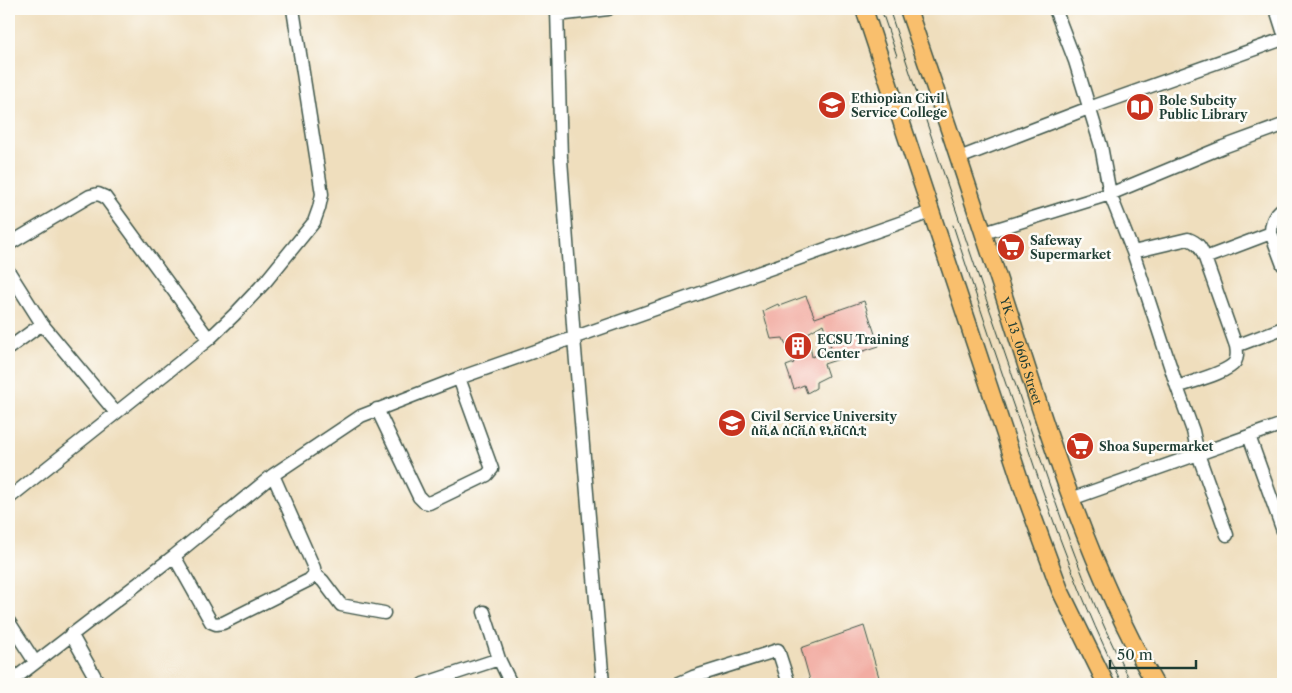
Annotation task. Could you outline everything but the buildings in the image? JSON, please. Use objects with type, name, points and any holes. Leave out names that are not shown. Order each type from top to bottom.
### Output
[{"type":"main road","points":[[864,9],[1023,489],[1057,581],[1090,655],[1106,684]]},
{"type":"main road","name":"YK_13_0605 Street","points":[[908,9],[984,233],[1070,499],[1115,608],[1154,684]]},
{"type":"street","points":[[9,498],[209,339],[266,281],[314,222],[322,194],[292,9]]},
{"type":"street","points":[[603,684],[561,159],[557,12],[608,9]]},
{"type":"street","points":[[1056,9],[1102,146],[1110,194],[1133,252],[1176,387],[1193,431],[1198,454],[1227,535]]},
{"type":"street","points":[[1276,9],[1283,31]]},
{"type":"street","points":[[959,158],[1089,108],[1283,39]]},
{"type":"street","points":[[984,233],[1110,194],[1283,124]]},
{"type":"street","points":[[9,244],[90,196],[98,194],[105,198],[209,339]]},
{"type":"street","points":[[1283,208],[1275,216],[1271,224],[1271,233],[1283,265]]},
{"type":"street","points":[[9,683],[174,556],[273,475],[361,416],[459,378],[625,318],[931,212]]},
{"type":"street","points":[[1205,258],[1271,233]]},
{"type":"street","points":[[1133,252],[1188,239],[1196,242],[1200,246],[1205,258],[1236,346],[1238,353],[1235,362],[1228,369],[1176,387]]},
{"type":"street","points":[[9,272],[42,324],[116,413]]},
{"type":"street","points":[[9,348],[42,324]]},
{"type":"street","points":[[1236,346],[1283,328]]},
{"type":"street","points":[[378,409],[419,496],[424,502],[429,503],[487,475],[492,469],[459,378]]},
{"type":"street","points":[[1070,499],[1283,424]]},
{"type":"street","points":[[1249,436],[1283,530]]},
{"type":"street","points":[[273,475],[315,574],[323,580],[341,605],[384,613]]},
{"type":"street","points":[[174,556],[210,622],[216,624],[223,623],[309,580],[315,574]]},
{"type":"street","points":[[484,612],[499,659],[511,684]]},
{"type":"street","points":[[9,622],[34,662]]},
{"type":"street","points":[[71,634],[98,684]]},
{"type":"street","points":[[677,684],[693,677],[778,650],[789,684]]},
{"type":"street","points":[[423,684],[499,659]]},
{"type":"tram line","points":[[881,9],[897,56]]},
{"type":"tram line","points":[[889,9],[1055,502],[1098,613],[1132,684]]},
{"type":"tram line","points":[[953,225],[1060,538],[1095,626],[1122,684]]},
{"type":"place","name":"Ethiopian Civil Service College","points":[[832,105]]},
{"type":"place","name":"Bole Subcity Public Library","points":[[1140,107]]},
{"type":"place","name":"Safeway Supermarket","points":[[1011,247]]},
{"type":"place","name":"ECSU Training Center","points":[[798,346]]},
{"type":"place","name":"Civil Service University ስቪል ሰርቪስ ዩኒቨርሲቲ","points":[[732,423]]},
{"type":"place","name":"Shoa Supermarket","points":[[1080,446]]}]
